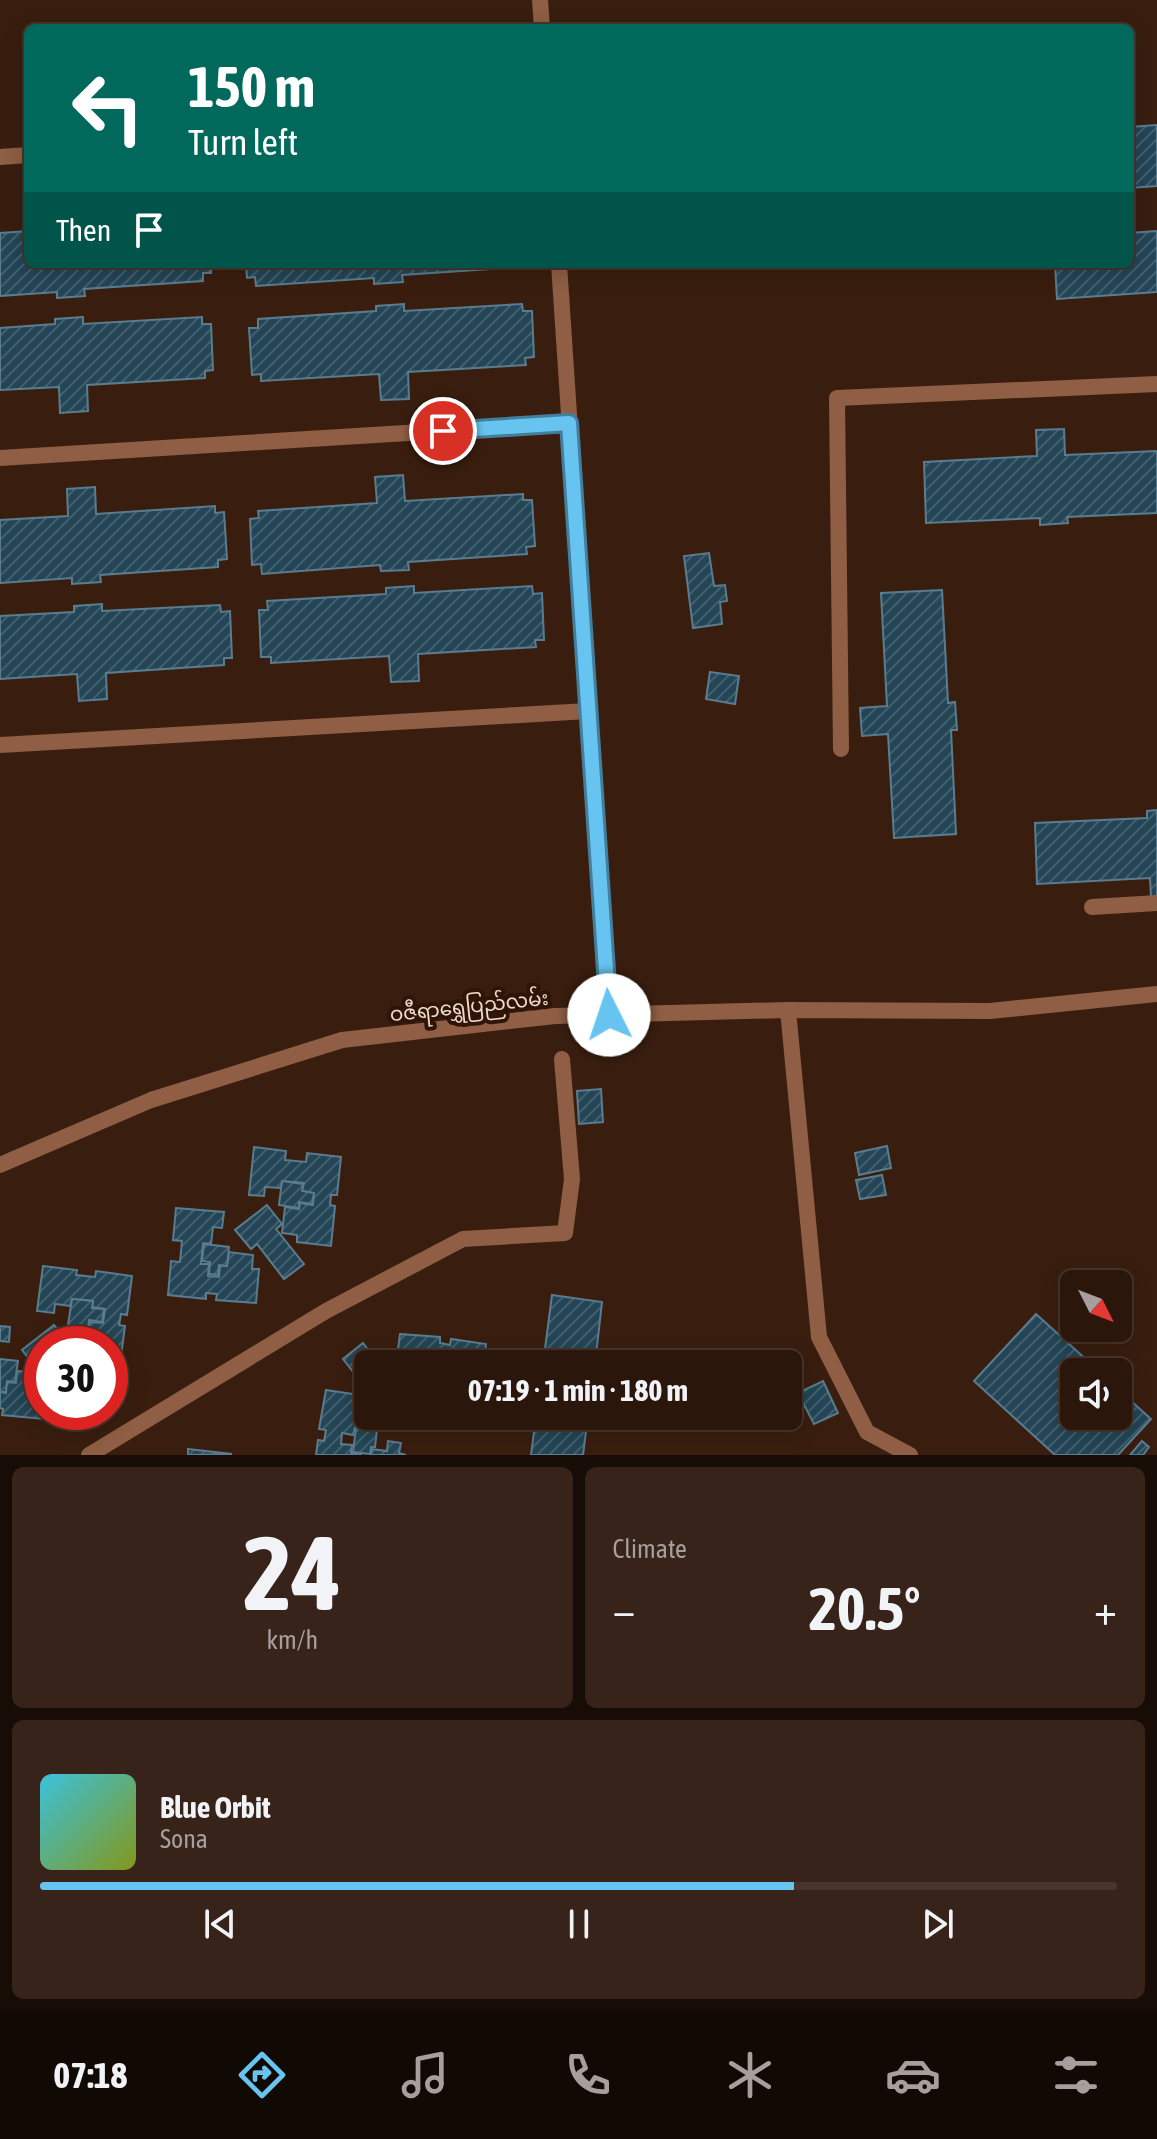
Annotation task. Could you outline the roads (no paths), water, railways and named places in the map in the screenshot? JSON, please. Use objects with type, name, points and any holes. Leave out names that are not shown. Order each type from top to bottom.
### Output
[{"type":"street","points":[[540,0],[542,24]]},
{"type":"street","points":[[0,157],[24,155]]},
{"type":"street","points":[[559,268],[609,1015]]},
{"type":"street","points":[[841,749],[837,398],[1157,384]]},
{"type":"street","points":[[0,458],[569,423]]},
{"type":"street","points":[[0,745],[588,711]]},
{"type":"street","points":[[1092,907],[1157,903]]},
{"type":"street","name":"ဝဇီရာရွှေပြည်လမ်း","points":[[0,1165],[151,1100],[342,1040],[555,1016],[788,1010],[990,1011],[1157,994]]},
{"type":"street","points":[[788,1010],[819,1337],[867,1432],[910,1455]]},
{"type":"street","points":[[89,1455],[326,1311],[463,1239],[565,1233],[572,1179],[562,1059]]}]
